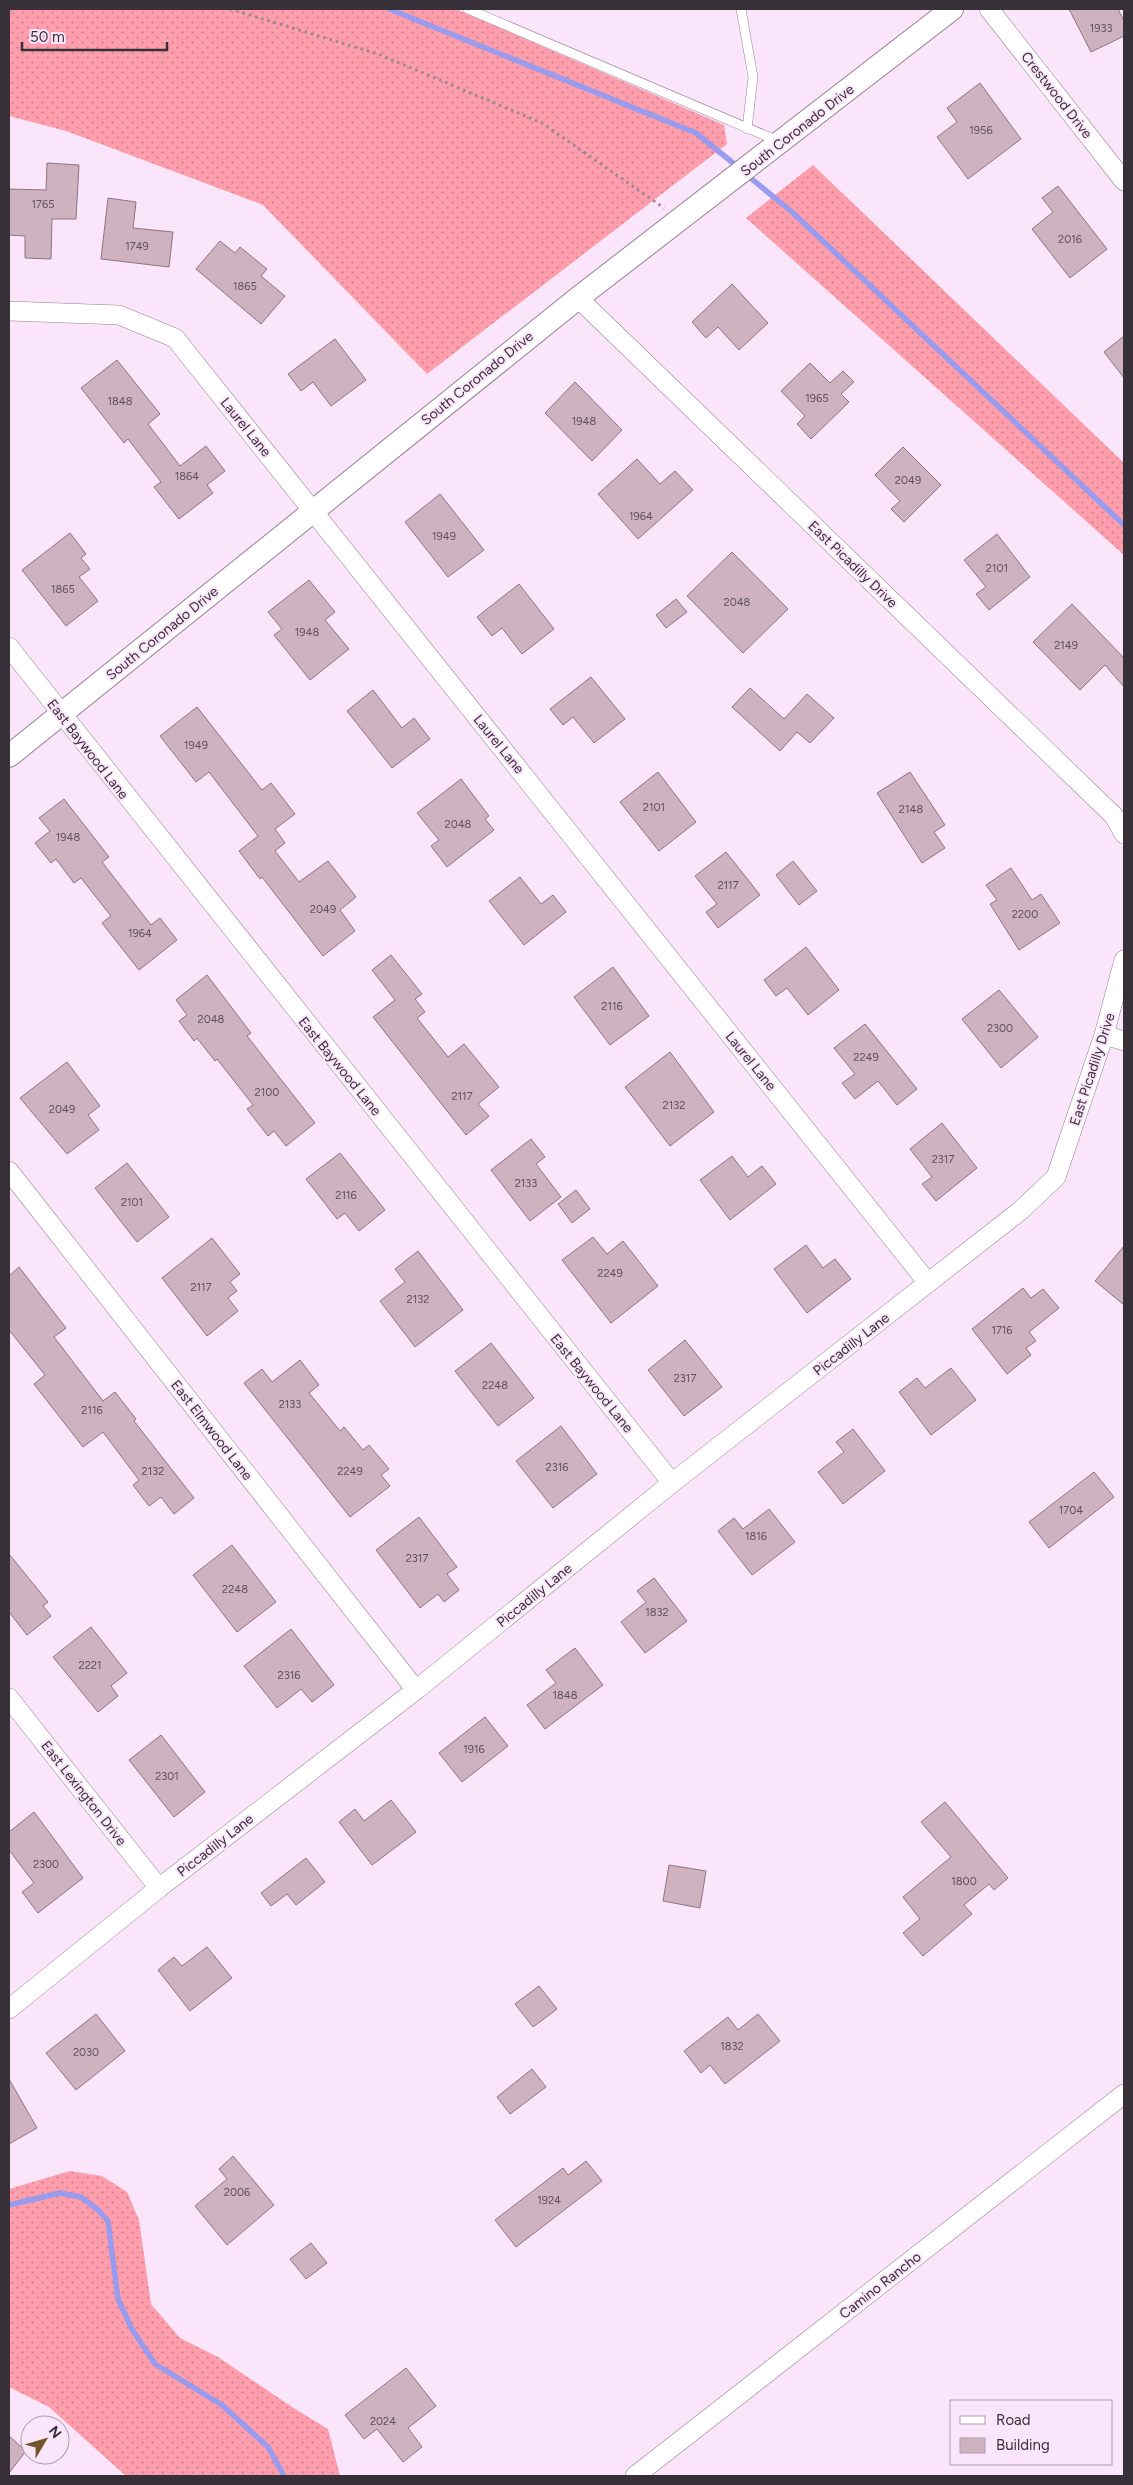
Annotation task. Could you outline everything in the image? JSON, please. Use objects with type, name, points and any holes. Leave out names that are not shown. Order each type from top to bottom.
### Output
[{"type":"street","name":"South Coronado Drive","points":[[9,756],[312,510],[578,298],[952,9]]},
{"type":"street","name":"Crestwood Drive","points":[[989,9],[1124,181]]},
{"type":"street","name":"East Picadilly Drive","points":[[578,298],[1114,816],[1124,834]]},
{"type":"street","name":"Laurel Lane","points":[[9,311],[119,315],[175,338],[928,1284]]},
{"type":"street","name":"East Baywood Lane","points":[[9,647],[61,715],[672,1483]]},
{"type":"street","name":"East Picadilly Drive","points":[[1056,1178],[1104,1035],[1124,960]]},
{"type":"street","points":[[1104,1035],[1124,1041]]},
{"type":"street","name":"East Elmwood Lane","points":[[9,1171],[416,1690]]},
{"type":"street","name":"Piccadilly Lane","points":[[9,2010],[159,1888],[416,1690],[672,1483],[1020,1211],[1056,1178]]},
{"type":"street","name":"East Lexington Drive","points":[[9,1698],[159,1888]]},
{"type":"street","name":"Camino Rancho","points":[[635,2476],[1124,2094]]},
{"type":"lane","points":[[468,9],[747,129],[775,147]]},
{"type":"lane","points":[[742,9],[753,77],[747,129]]},
{"type":"path","points":[[230,9],[378,54],[542,123],[680,220]]},
{"type":"shaded area","points":[[9,9],[456,9],[724,125],[727,144],[427,374],[263,205],[66,131],[9,116]]},
{"type":"shaded area","points":[[813,165],[1124,463],[1124,555],[746,218]]},
{"type":"shaded area","points":[[70,2171],[102,2176],[127,2192],[139,2220],[151,2304],[180,2338],[218,2357],[328,2429],[340,2476],[126,2476],[70,2426],[70,2415],[58,2415],[49,2407],[9,2387],[9,2189]]},
{"type":"building","points":[[1069,9],[1118,9],[1124,21],[1124,36],[1091,52]]},
{"type":"building","points":[[980,83],[1021,139],[968,179],[937,137],[957,122],[947,108]]},
{"type":"building","points":[[47,163],[79,165],[76,219],[52,219],[51,259],[25,258],[25,236],[9,235],[9,189],[46,190]]},
{"type":"building","points":[[1058,186],[1107,249],[1070,278],[1032,229],[1053,212],[1042,198]]},
{"type":"building","points":[[108,198],[136,202],[133,228],[173,232],[169,267],[101,259]]},
{"type":"building","points":[[220,241],[235,253],[240,247],[267,269],[261,276],[285,296],[261,324],[196,269]]},
{"type":"building","points":[[732,284],[768,323],[739,350],[718,327],[706,338],[692,322]]},
{"type":"building","points":[[1124,336],[1124,378],[1104,352]]},
{"type":"building","points":[[335,339],[366,380],[331,406],[313,382],[301,391],[288,374]]},
{"type":"building","points":[[117,360],[160,414],[148,424],[180,466],[206,446],[225,471],[207,485],[213,493],[179,519],[154,487],[161,482],[128,439],[124,443],[81,388]]},
{"type":"building","points":[[810,363],[830,383],[843,371],[854,382],[841,394],[849,402],[811,439],[797,424],[805,416],[781,391]]},
{"type":"building","points":[[575,382],[622,430],[592,461],[545,413]]},
{"type":"building","points":[[903,447],[941,485],[904,522],[891,509],[900,501],[875,475]]},
{"type":"building","points":[[637,459],[660,484],[675,471],[693,490],[638,539],[598,494]]},
{"type":"building","points":[[440,494],[484,550],[448,577],[405,522]]},
{"type":"building","points":[[70,533],[86,554],[81,558],[90,569],[79,577],[98,601],[66,626],[22,570]]},
{"type":"building","points":[[997,534],[1030,577],[989,610],[976,594],[986,587],[964,560]]},
{"type":"building","points":[[732,552],[788,609],[743,653],[687,596]]},
{"type":"building","points":[[309,580],[335,612],[325,620],[349,649],[310,680],[274,635],[282,629],[268,612]]},
{"type":"building","points":[[519,584],[554,629],[522,654],[502,628],[492,636],[477,617]]},
{"type":"building","points":[[676,599],[687,612],[666,628],[656,615]]},
{"type":"building","points":[[1072,604],[1124,658],[1124,687],[1105,665],[1080,690],[1033,642]]},
{"type":"building","points":[[591,677],[625,719],[594,743],[573,717],[563,725],[550,709]]},
{"type":"building","points":[[750,688],[784,719],[807,694],[834,718],[810,743],[797,732],[780,751],[732,707]]},
{"type":"building","points":[[373,690],[402,728],[414,718],[430,739],[392,768],[347,711]]},
{"type":"building","points":[[197,707],[262,790],[271,783],[295,814],[275,829],[285,843],[275,851],[299,882],[328,861],[356,897],[340,910],[355,931],[323,956],[262,877],[260,879],[239,851],[258,836],[209,772],[196,782],[160,736]]},
{"type":"building","points":[[658,772],[696,822],[659,851],[620,802]]},
{"type":"building","points":[[910,772],[945,825],[934,832],[945,848],[922,863],[877,793]]},
{"type":"building","points":[[461,779],[489,816],[485,819],[494,830],[447,867],[431,846],[439,840],[417,813]]},
{"type":"building","points":[[64,799],[109,857],[102,862],[151,925],[160,918],[177,940],[139,970],[102,923],[111,916],[81,878],[74,883],[56,859],[51,863],[35,843],[50,831],[39,818]]},
{"type":"building","points":[[726,852],[760,895],[718,928],[706,912],[717,904],[695,876]]},
{"type":"building","points":[[793,861],[817,891],[799,905],[776,875]]},
{"type":"building","points":[[1011,868],[1032,900],[1041,894],[1060,923],[1019,950],[990,904],[997,900],[986,885]]},
{"type":"building","points":[[520,877],[541,904],[553,895],[566,912],[524,945],[489,901]]},
{"type":"building","points":[[806,947],[839,990],[808,1015],[787,988],[776,996],[764,980]]},
{"type":"building","points":[[391,955],[422,994],[415,999],[425,1012],[417,1018],[448,1057],[464,1044],[499,1087],[478,1104],[489,1116],[466,1135],[373,1017],[395,1000],[372,970]]},
{"type":"building","points":[[613,967],[649,1016],[610,1045],[574,997]]},
{"type":"building","points":[[207,975],[251,1033],[247,1036],[315,1123],[286,1146],[274,1131],[268,1136],[247,1109],[253,1105],[217,1059],[215,1061],[197,1038],[194,1041],[179,1021],[187,1015],[176,1000]]},
{"type":"building","points":[[999,990],[1038,1037],[1001,1068],[962,1019]]},
{"type":"building","points":[[865,1024],[917,1089],[897,1105],[878,1081],[855,1099],[842,1083],[855,1074],[834,1048]]},
{"type":"building","points":[[670,1052],[714,1112],[670,1146],[625,1087]]},
{"type":"building","points":[[67,1062],[100,1106],[88,1115],[99,1130],[67,1154],[20,1098]]},
{"type":"building","points":[[942,1123],[977,1168],[936,1201],[922,1184],[932,1177],[910,1149]]},
{"type":"building","points":[[531,1139],[545,1157],[536,1164],[561,1197],[530,1221],[491,1170]]},
{"type":"building","points":[[340,1153],[385,1210],[359,1231],[345,1213],[337,1219],[306,1179]]},
{"type":"building","points":[[732,1156],[748,1177],[762,1166],[776,1184],[730,1220],[700,1180]]},
{"type":"building","points":[[127,1163],[169,1217],[137,1242],[95,1188]]},
{"type":"building","points":[[576,1190],[590,1209],[572,1223],[558,1204]]},
{"type":"building","points":[[593,1237],[607,1254],[623,1241],[658,1286],[611,1323],[562,1260]]},
{"type":"building","points":[[212,1238],[240,1274],[230,1282],[237,1291],[228,1298],[238,1311],[207,1336],[162,1278]]},
{"type":"building","points":[[806,1245],[823,1268],[835,1259],[851,1279],[807,1313],[774,1269]]},
{"type":"building","points":[[1124,1246],[1124,1305],[1095,1281]]},
{"type":"building","points":[[418,1251],[463,1310],[415,1347],[380,1301],[405,1282],[395,1269]]},
{"type":"building","points":[[19,1267],[66,1328],[54,1337],[103,1401],[115,1392],[136,1419],[134,1421],[194,1498],[174,1514],[161,1497],[149,1506],[133,1485],[139,1480],[103,1432],[83,1447],[34,1384],[45,1375],[9,1330],[9,1276]]},
{"type":"building","points":[[1023,1288],[1031,1298],[1043,1289],[1059,1308],[1029,1332],[1036,1341],[1026,1348],[1031,1355],[1007,1374],[972,1329]]},
{"type":"building","points":[[685,1340],[722,1387],[684,1416],[648,1370]]},
{"type":"building","points":[[491,1343],[534,1398],[498,1426],[455,1371]]},
{"type":"building","points":[[300,1360],[319,1385],[309,1393],[340,1431],[344,1427],[363,1450],[369,1445],[389,1469],[381,1475],[390,1486],[350,1517],[244,1383],[262,1369],[272,1382]]},
{"type":"building","points":[[951,1368],[976,1400],[931,1435],[899,1392],[917,1378],[925,1388]]},
{"type":"building","points":[[561,1426],[597,1474],[553,1508],[516,1461]]},
{"type":"building","points":[[853,1429],[885,1471],[843,1504],[818,1472],[844,1452],[836,1442]]},
{"type":"building","points":[[1094,1472],[1114,1497],[1049,1548],[1029,1522]]},
{"type":"building","points":[[769,1509],[795,1542],[752,1575],[718,1531],[734,1518],[743,1529]]},
{"type":"building","points":[[419,1517],[457,1567],[447,1574],[459,1590],[444,1602],[438,1594],[420,1608],[376,1550]]},
{"type":"building","points":[[232,1545],[276,1602],[237,1632],[193,1575]]},
{"type":"building","points":[[9,1554],[48,1602],[43,1606],[51,1616],[27,1635],[9,1612]]},
{"type":"building","points":[[654,1578],[687,1621],[645,1653],[621,1622],[646,1602],[637,1591]]},
{"type":"building","points":[[91,1627],[127,1673],[111,1686],[118,1696],[98,1712],[53,1657]]},
{"type":"building","points":[[291,1629],[334,1685],[312,1702],[301,1689],[277,1708],[244,1666]]},
{"type":"building","points":[[575,1648],[603,1685],[545,1729],[527,1705],[556,1683],[546,1670]]},
{"type":"building","points":[[485,1717],[508,1746],[462,1782],[439,1753]]},
{"type":"building","points":[[161,1735],[205,1792],[174,1817],[129,1760]]},
{"type":"building","points":[[391,1800],[416,1832],[372,1865],[339,1822],[355,1809],[364,1821]]},
{"type":"building","points":[[945,1802],[1008,1878],[994,1890],[989,1884],[964,1905],[972,1914],[923,1956],[903,1933],[920,1919],[903,1897],[951,1857],[921,1822]]},
{"type":"building","points":[[34,1812],[83,1878],[38,1913],[22,1892],[34,1883],[9,1850],[9,1832]]},
{"type":"building","points":[[306,1858],[325,1882],[296,1905],[287,1894],[271,1906],[261,1893]]},
{"type":"building","points":[[669,1865],[706,1871],[700,1908],[663,1901]]},
{"type":"building","points":[[207,1947],[232,1978],[190,2011],[158,1970],[174,1957],[182,1966]]},
{"type":"building","points":[[539,1986],[557,2009],[533,2027],[515,2004]]},
{"type":"building","points":[[96,2014],[125,2051],[76,2090],[46,2053]]},
{"type":"building","points":[[758,2014],[780,2041],[725,2084],[710,2065],[701,2073],[684,2051],[728,2017],[738,2030]]},
{"type":"building","points":[[532,2069],[546,2087],[510,2114],[497,2097]]},
{"type":"building","points":[[9,2079],[37,2128],[9,2144]]},
{"type":"building","points":[[233,2156],[274,2205],[227,2245],[195,2206],[227,2179],[219,2169]]},
{"type":"building","points":[[586,2161],[602,2181],[516,2247],[495,2220],[563,2168],[568,2175]]},
{"type":"building","points":[[311,2243],[327,2263],[306,2279],[290,2259]]},
{"type":"building","points":[[406,2368],[436,2406],[408,2428],[422,2447],[403,2462],[377,2429],[364,2439],[345,2415]]},
{"type":"building","points":[[9,2436],[20,2446],[20,2459],[9,2473]]},
{"type":"waterway","points":[[389,9],[696,133],[738,167]]},
{"type":"waterway","points":[[747,175],[792,212],[1124,525]]},
{"type":"waterway","points":[[9,2205],[60,2193],[81,2197],[97,2209],[108,2221],[118,2299],[132,2329],[155,2364],[222,2405],[268,2447],[284,2476]]}]
